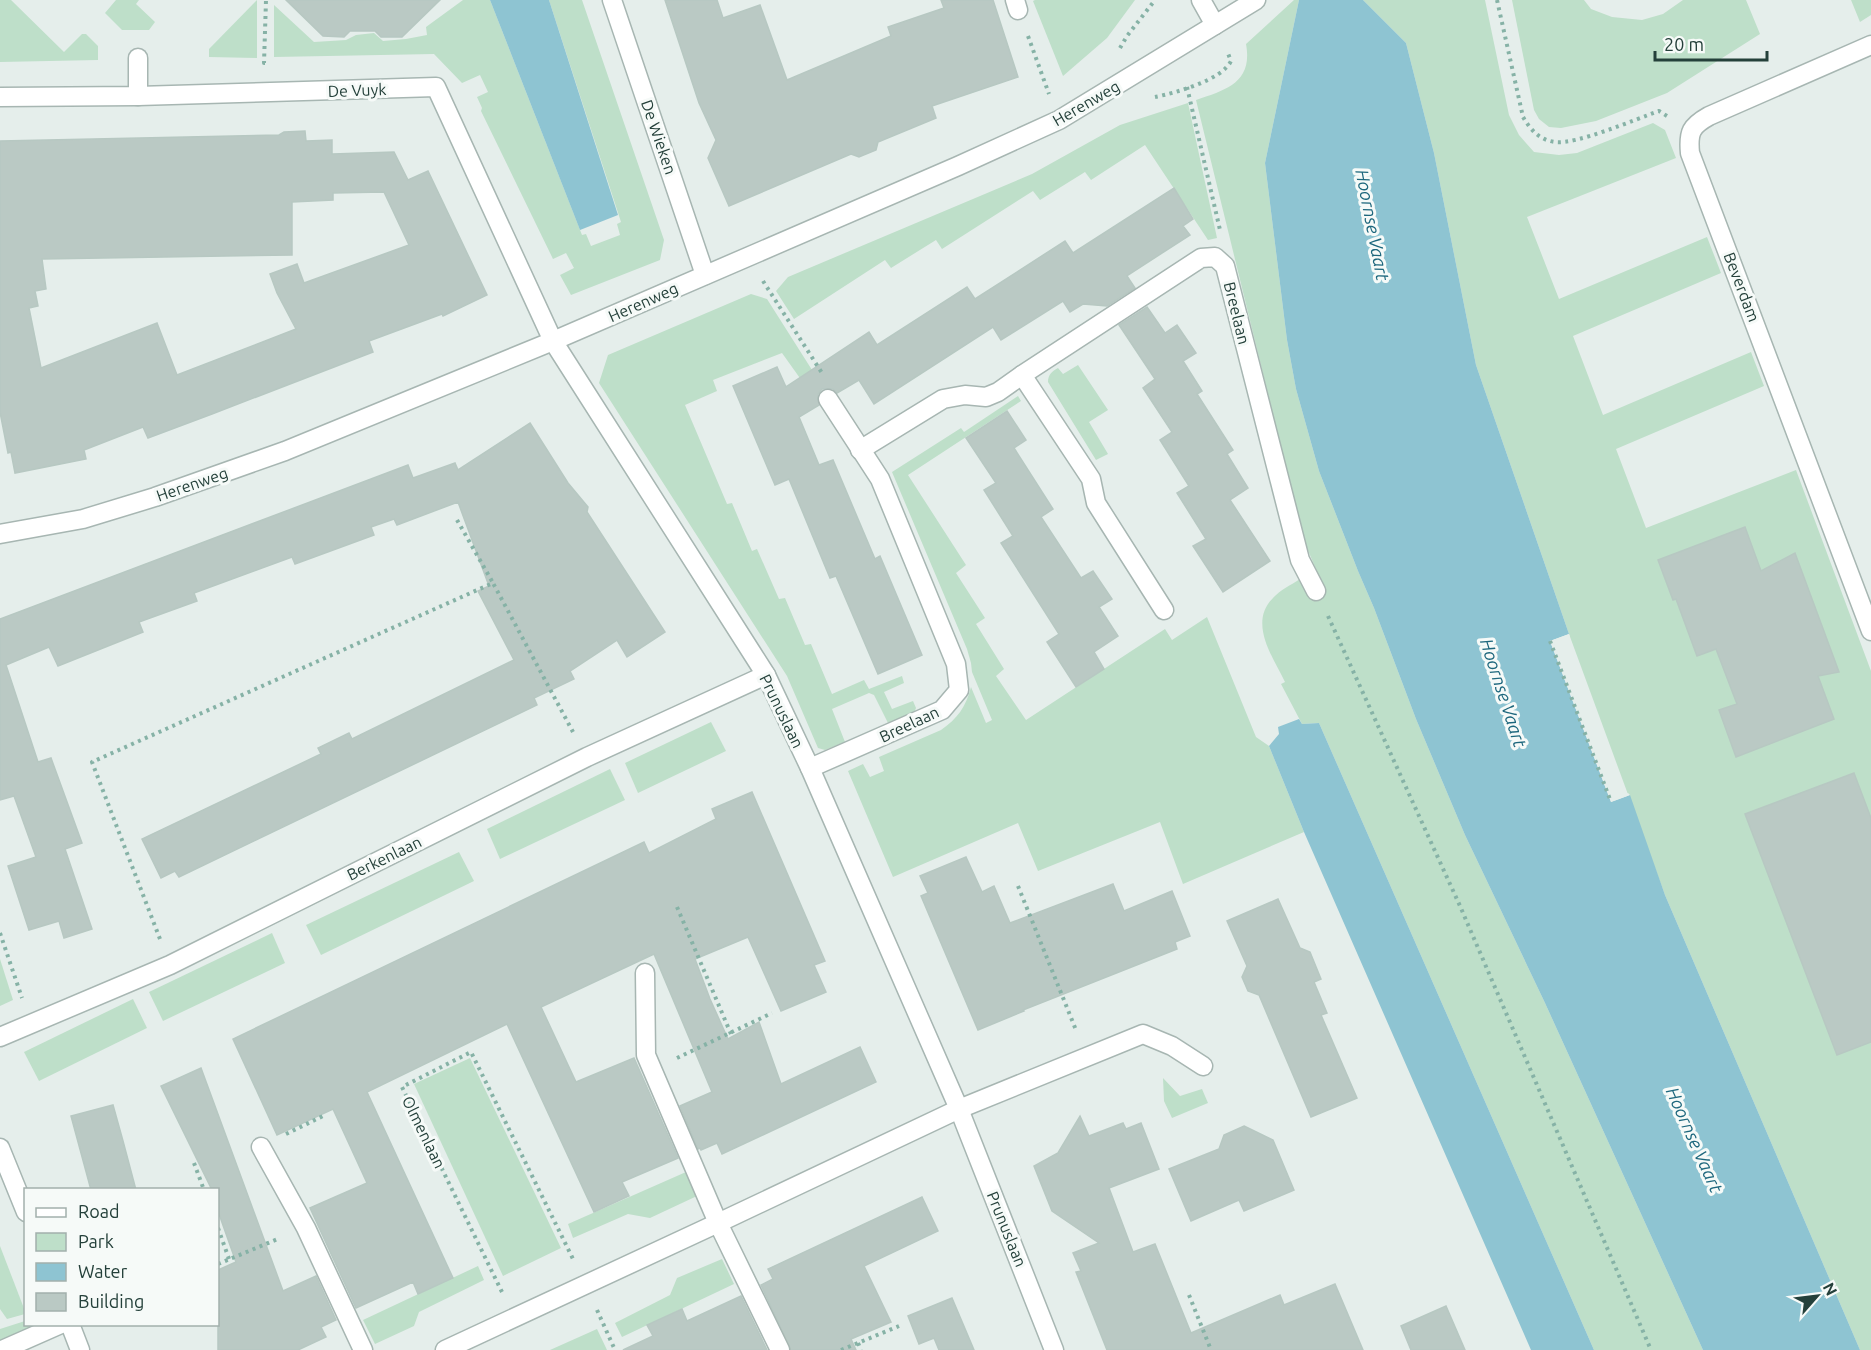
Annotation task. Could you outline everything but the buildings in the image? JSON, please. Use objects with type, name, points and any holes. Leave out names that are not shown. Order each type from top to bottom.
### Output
[{"type":"street","name":"De Wieken","points":[[612,0],[705,275]]},
{"type":"street","points":[[1201,0],[1215,25]]},
{"type":"street","name":"Herenweg","points":[[0,534],[83,519],[155,498],[285,451],[553,340],[1059,120],[1256,0]]},
{"type":"street","points":[[1693,130],[1695,124],[1708,116],[1871,45]]},
{"type":"street","points":[[138,58],[138,96]]},
{"type":"street","name":"De Vuyk","points":[[0,97],[138,96],[436,87],[553,340]]},
{"type":"street","name":"Beverdam","points":[[1693,130],[1689,139],[1690,153],[1754,316],[1871,631]]},
{"type":"street","points":[[860,450],[943,399],[965,394],[986,397],[998,392],[1201,258],[1215,257]]},
{"type":"street","name":"Breelaan","points":[[1215,257],[1225,266],[1300,560],[1316,591]]},
{"type":"street","name":"Prunuslaan","points":[[553,340],[766,675],[810,768],[959,1109],[1054,1350]]},
{"type":"street","points":[[1022,375],[1090,479],[1096,503],[1164,610]]},
{"type":"street","name":"Breelaan","points":[[810,768],[942,710],[959,690],[956,664],[880,479],[828,399]]},
{"type":"street","name":"Berkenlaan","points":[[0,1037],[170,964],[587,757],[766,675]]},
{"type":"street","points":[[645,973],[646,1055],[718,1224],[780,1350]]},
{"type":"street","points":[[445,1350],[718,1224],[959,1109],[1143,1034],[1172,1046],[1203,1066]]},
{"type":"street","points":[[261,1147],[306,1228],[363,1350]]},
{"type":"street","points":[[0,1148],[24,1207]]},
{"type":"street","points":[[2,1350],[56,1326]]},
{"type":"street","points":[[71,1326],[80,1350]]},
{"type":"path","points":[[266,0],[264,63],[273,63]]},
{"type":"path","points":[[1497,0],[1523,117],[1529,128],[1540,137],[1553,142],[1570,142],[1659,111],[1693,130]]},
{"type":"path","points":[[1016,5],[1059,120]]},
{"type":"path","points":[[1187,87],[1221,235],[1215,257]]},
{"type":"path","points":[[747,257],[824,375],[828,399]]},
{"type":"path","points":[[457,520],[587,757]]},
{"type":"path","points":[[170,964],[92,762],[493,583]]},
{"type":"path","points":[[1316,591],[1460,906],[1651,1350]]},
{"type":"path","points":[[1550,641],[1611,802]]},
{"type":"path","points":[[1018,886],[1087,1056]]},
{"type":"path","points":[[677,907],[731,1034]]},
{"type":"path","points":[[0,933],[31,1024]]},
{"type":"path","points":[[652,1070],[772,1013]]},
{"type":"path","name":"Olmenlaan","points":[[514,1318],[402,1087],[471,1052],[586,1285],[615,1350]]},
{"type":"path","points":[[261,1147],[323,1116]]},
{"type":"path","points":[[194,1163],[203,1188]]},
{"type":"path","points":[[219,1264],[306,1228]]},
{"type":"path","points":[[219,1231],[229,1259]]},
{"type":"path","points":[[1189,1295],[1211,1350]]},
{"type":"path","points":[[841,1350],[899,1326]]},
{"type":"path","points":[[858,1343],[861,1350]]},
{"type":"green space","points":[[0,0],[11,0],[64,52],[82,34],[86,34],[98,46],[98,60],[0,62]]},
{"type":"green space","points":[[116,0],[139,0],[136,4],[155,22],[149,30],[122,30],[105,13]]},
{"type":"green space","points":[[257,0],[257,58],[209,57],[209,49]]},
{"type":"green space","points":[[463,0],[490,0],[582,235],[586,234],[591,246],[620,235],[617,224],[621,222],[549,0],[582,0],[664,240],[660,260],[571,295],[560,275],[574,268],[566,253],[553,259],[481,111],[477,97],[488,92],[480,75],[462,83],[434,54],[274,57],[274,5],[314,42],[346,40],[356,35],[374,33],[383,41],[427,35],[426,27]]},
{"type":"green space","points":[[1135,0],[1107,38],[1063,76],[1033,1]]},
{"type":"green space","points":[[1294,0],[1299,0],[1265,163],[1287,340],[1296,389],[1319,471],[1416,719],[1465,835],[1545,1003],[1703,1350],[1594,1350],[1319,723],[1302,724],[1281,684],[1285,682],[1265,640],[1263,618],[1266,608],[1276,595],[1300,579],[1324,588],[1304,541],[1196,100],[1227,88],[1241,76],[1246,67],[1246,44]]},
{"type":"green space","points":[[1363,0],[1485,0],[1509,115],[1519,135],[1534,152],[1559,155],[1577,153],[1653,123],[1665,130],[1676,158],[1527,217],[1559,299],[1707,237],[1721,273],[1573,336],[1603,415],[1751,352],[1764,386],[1616,449],[1646,528],[1796,470],[1871,671],[1871,1350],[1860,1350],[1665,895],[1569,634],[1476,365],[1434,153],[1406,43]]},
{"type":"green space","points":[[1512,0],[1584,0],[1591,9],[1612,17],[1642,20],[1663,14],[1683,0],[1746,0],[1760,34],[1667,93],[1596,121],[1561,128],[1549,127],[1539,119],[1534,110]]},
{"type":"green space","points":[[1851,0],[1871,0],[1871,15],[1860,22]]},
{"type":"green space","points":[[1188,103],[1217,238],[1208,240],[1145,145],[1091,180],[1085,172],[1040,200],[1033,191],[942,249],[936,240],[891,268],[885,260],[794,319],[776,291],[788,277],[1032,174],[1120,125]]},
{"type":"green space","points":[[751,294],[767,299],[819,381],[807,388],[782,353],[713,380],[717,391],[685,405],[727,504],[732,503],[752,551],[757,549],[779,599],[785,598],[805,645],[811,644],[832,694],[864,680],[869,689],[902,676],[904,683],[884,692],[892,709],[913,701],[916,708],[914,713],[888,723],[874,695],[869,693],[832,709],[845,742],[825,750],[818,748],[787,676],[599,383],[608,355]]},
{"type":"green space","points":[[1078,365],[1108,410],[1089,422],[1108,454],[1096,460],[1048,382],[1050,375],[1056,369],[1058,368],[1063,374]]},
{"type":"green space","points":[[1018,396],[1021,401],[908,475],[966,565],[956,573],[985,618],[976,624],[1004,669],[996,676],[1026,720],[1165,629],[1172,640],[1207,617],[1256,737],[1269,746],[1304,832],[1183,884],[1160,822],[1038,871],[1018,823],[893,877],[848,771],[863,764],[870,777],[884,771],[879,757],[947,726],[964,706],[971,687],[986,723],[992,720],[972,672],[967,649],[892,472],[961,428],[964,432]]},
{"type":"green space","points":[[711,722],[726,751],[638,793],[625,763]]},
{"type":"green space","points":[[610,769],[625,800],[500,859],[487,829]]},
{"type":"green space","points":[[459,852],[474,881],[321,955],[306,925]]},
{"type":"green space","points":[[272,933],[285,963],[163,1021],[149,992]]},
{"type":"green space","points":[[0,959],[13,1000],[0,1006]]},
{"type":"green space","points":[[133,999],[147,1028],[39,1081],[24,1052]]},
{"type":"green space","points":[[470,1058],[561,1248],[503,1276],[414,1084]]},
{"type":"green space","points":[[1163,1078],[1180,1096],[1202,1089],[1208,1103],[1172,1118],[1164,1101]]},
{"type":"green space","points":[[686,1172],[697,1196],[650,1218],[628,1214],[573,1238],[568,1224]]},
{"type":"green space","points":[[0,1246],[24,1308],[24,1314],[7,1319],[0,1309]]},
{"type":"green space","points":[[722,1259],[734,1284],[622,1337],[615,1323],[670,1295],[677,1278]]},
{"type":"green space","points":[[478,1266],[484,1280],[419,1312],[414,1326],[375,1344],[363,1320]]},
{"type":"green space","points":[[24,1321],[24,1326],[32,1326],[34,1329],[0,1342],[0,1329]]},
{"type":"green space","points":[[597,1329],[607,1350],[550,1350]]},
{"type":"water","points":[[490,0],[549,0],[618,215],[580,230]]},
{"type":"water","name":"Hoornse Vaart","points":[[1299,0],[1363,0],[1406,43],[1434,153],[1476,365],[1569,634],[1550,641],[1611,802],[1630,795],[1665,895],[1860,1350],[1703,1350],[1545,1003],[1465,835],[1416,719],[1319,471],[1296,389],[1287,340],[1265,163]]},
{"type":"water","points":[[1299,719],[1302,724],[1319,723],[1594,1350],[1531,1350],[1304,832],[1269,746],[1279,734],[1278,727]]},
{"type":"pier","points":[[1569,634],[1570,637],[1554,643],[1612,799],[1628,793],[1630,795],[1611,802],[1550,641]]}]
